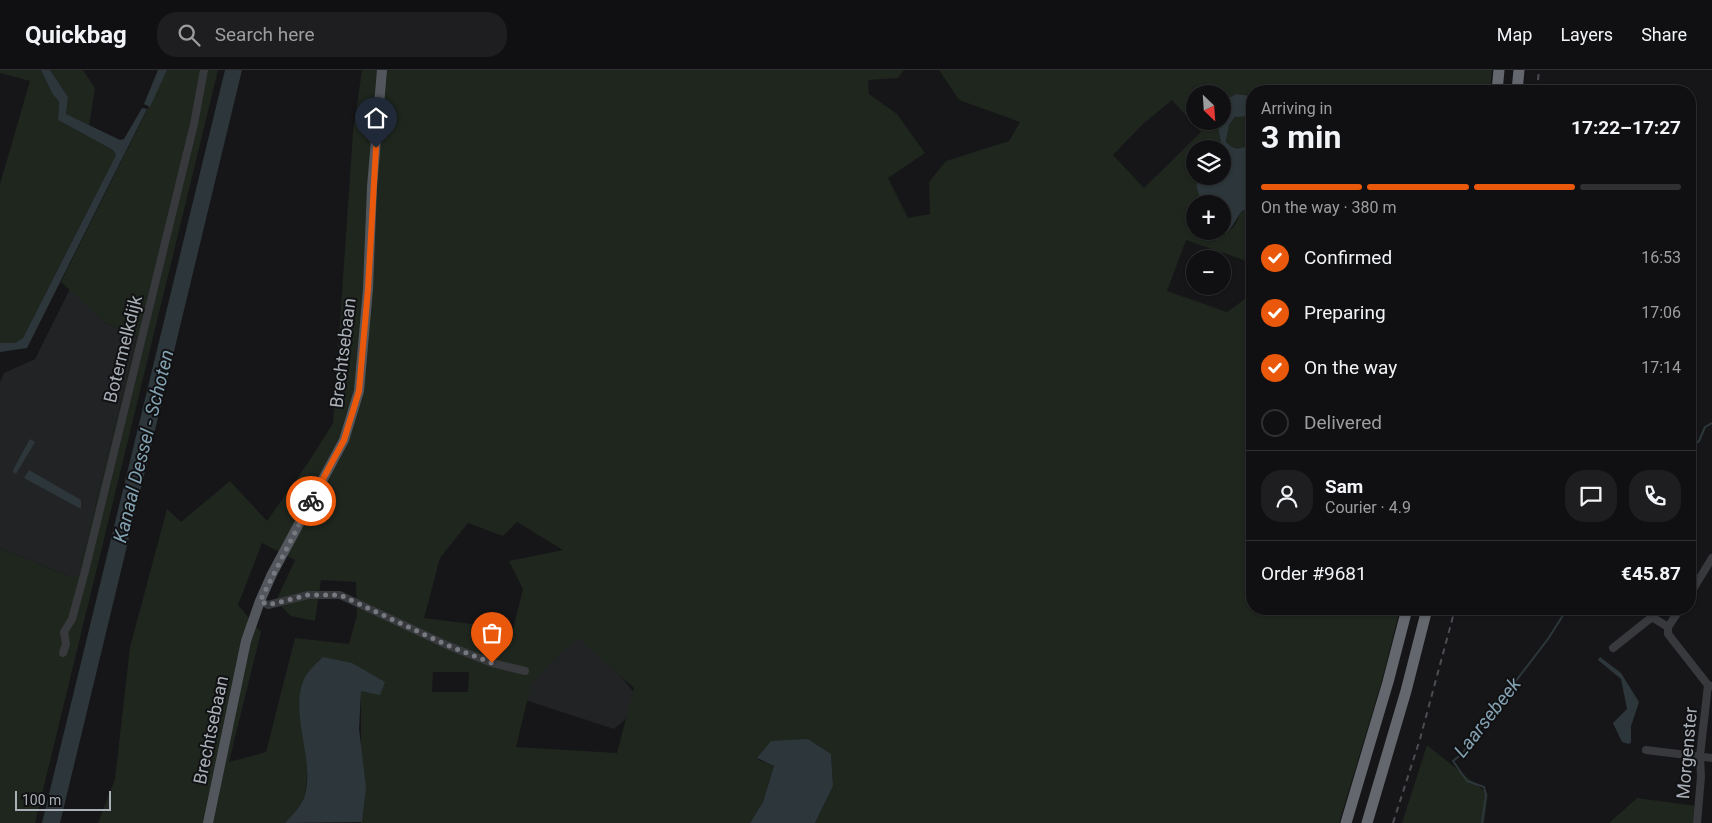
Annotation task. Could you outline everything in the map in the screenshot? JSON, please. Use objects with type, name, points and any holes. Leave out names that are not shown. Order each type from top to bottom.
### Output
[{"type":"highway","points":[[1497,85],[1498,70]]},
{"type":"highway","points":[[1518,85],[1519,70]]},
{"type":"highway","points":[[1346,823],[1388,682],[1405,615]]},
{"type":"highway","points":[[1367,823],[1406,691],[1425,615]]},
{"type":"main road","name":"Brechtsebaan","points":[[208,823],[246,641],[272,574],[344,440],[359,391],[368,289],[372,187],[382,70]]},
{"type":"street","name":"Botermelkdijk","points":[[64,653],[66,644],[64,632],[72,619],[85,570],[194,124],[204,70]]},
{"type":"street","points":[[1696,584],[1712,558]]},
{"type":"street","points":[[260,601],[268,605],[308,595],[340,595],[456,650],[492,663],[525,670]]},
{"type":"street","points":[[1676,615],[1668,627],[1668,634],[1710,686]]},
{"type":"street","points":[[1613,648],[1652,617],[1668,627]]},
{"type":"street","name":"Morgenster","points":[[1697,823],[1701,776],[1700,756],[1710,686]]},
{"type":"street","points":[[1646,750],[1712,758]]},
{"type":"shaded area","points":[[0,70],[41,70],[52,93],[59,102],[58,120],[113,150],[116,155],[23,338],[15,343],[0,343],[0,184],[30,81],[0,73]]},
{"type":"shaded area","points":[[50,70],[83,70],[95,88],[89,126],[66,114],[68,97]]},
{"type":"shaded area","points":[[167,70],[218,70],[35,823],[0,823],[0,548],[70,577],[78,577],[137,337],[106,323],[61,282]]},
{"type":"shaded area","points":[[362,70],[904,70],[898,78],[868,80],[869,94],[897,114],[925,153],[888,178],[908,218],[930,214],[929,182],[946,161],[1009,141],[1020,122],[959,100],[939,70],[1492,70],[1491,85],[1246,85],[1246,95],[1236,94],[1231,97],[1231,85],[1186,85],[1186,115],[1172,100],[1143,124],[1113,155],[1144,188],[1186,147],[1186,185],[1196,185],[1200,195],[1186,195],[1186,240],[1167,291],[1227,312],[1246,298],[1246,615],[1398,615],[1382,680],[1339,823],[815,823],[833,786],[831,754],[808,739],[757,759],[774,766],[763,802],[750,823],[361,823],[361,690],[385,682],[299,700],[307,759],[307,783],[302,802],[285,823],[98,823],[115,779],[130,647],[167,509],[181,522],[230,481],[267,521],[310,460],[333,423],[353,132]],"holes":[[[517,522],[563,550],[509,561],[523,589],[513,629],[424,618],[440,558],[468,523],[503,536]],[[262,543],[295,560],[276,601],[291,616],[315,621],[321,580],[356,582],[357,615],[349,644],[295,638],[266,752],[229,762],[261,632],[238,605]],[[578,638],[634,688],[617,753],[516,747],[531,685],[553,660]],[[433,672],[469,672],[468,692],[432,692]]]},
{"type":"shaded area","points":[[1239,115],[1246,116],[1245,147],[1231,147],[1231,140],[1227,140],[1226,133],[1228,130],[1231,130],[1231,123]]},
{"type":"shaded area","points":[[1199,130],[1219,130],[1220,140],[1193,140],[1201,132]]},
{"type":"shaded area","points":[[1246,209],[1246,261],[1231,256],[1231,250],[1215,250],[1186,240],[1231,240],[1231,229],[1242,211]]},
{"type":"shaded area","points":[[74,281],[106,323],[137,337],[78,578],[70,577],[0,548],[0,382],[4,373],[35,359]]},
{"type":"shaded area","points":[[580,635],[605,656],[643,704],[614,729],[522,699],[526,684]]},
{"type":"shaded area","points":[[1427,745],[1488,794],[1484,823],[1402,823]]},
{"type":"shaded area","points":[[1637,798],[1696,806],[1695,823],[1609,823]]},
{"type":"water","points":[[41,70],[50,70],[68,97],[66,114],[120,140],[124,139],[142,108],[147,109],[27,348],[0,352],[0,343],[15,343],[23,338],[116,155],[113,150],[58,120],[59,102],[52,93]]},
{"type":"water","points":[[158,70],[167,70],[150,107],[144,104]]},
{"type":"water","name":"Kanaal Dessel - Schoten","points":[[225,70],[242,70],[60,823],[42,823]]},
{"type":"water","points":[[1236,94],[1246,95],[1246,116],[1235,117],[1231,122],[1231,97]]},
{"type":"water","points":[[1219,130],[1228,130],[1226,140],[1220,140]]},
{"type":"water","points":[[1231,146],[1243,148],[1246,146],[1246,209],[1242,211],[1231,227],[1231,195],[1199,195],[1196,185],[1231,185]]},
{"type":"water","points":[[30,439],[35,442],[16,474],[13,472],[14,468]]},
{"type":"water","points":[[29,470],[81,500],[81,509],[24,478]]},
{"type":"water","points":[[323,657],[352,663],[385,682],[380,695],[361,691],[359,729],[366,787],[362,822],[285,823],[302,803],[307,781],[307,766],[299,705],[301,690],[307,674]]},
{"type":"water","points":[[1600,657],[1621,673],[1639,702],[1631,726],[1631,742],[1629,744],[1622,742],[1613,723],[1627,709],[1621,679],[1598,660]]},
{"type":"water","points":[[808,739],[831,754],[833,786],[815,823],[750,823],[763,802],[774,766],[757,758],[771,741]]},
{"type":"waterway","name":"Laarsebeek","points":[[1696,443],[1699,441],[1705,427],[1712,423]]},
{"type":"waterway","name":"Laarsebeek","points":[[1482,823],[1486,795],[1484,787],[1467,781],[1453,761],[1464,752],[1471,737],[1498,707],[1502,694],[1512,686],[1548,639],[1563,615]]},
{"type":"railway","points":[[1538,85],[1539,70]]},
{"type":"railway","points":[[1393,823],[1420,739],[1453,615]]},
{"type":"way so far","points":[[311,501],[272,574],[260,601],[268,605],[308,595],[340,595],[449,646],[492,663]]},
{"type":"route","points":[[311,501],[344,440],[359,391],[368,289],[372,187],[376,148]]}]
